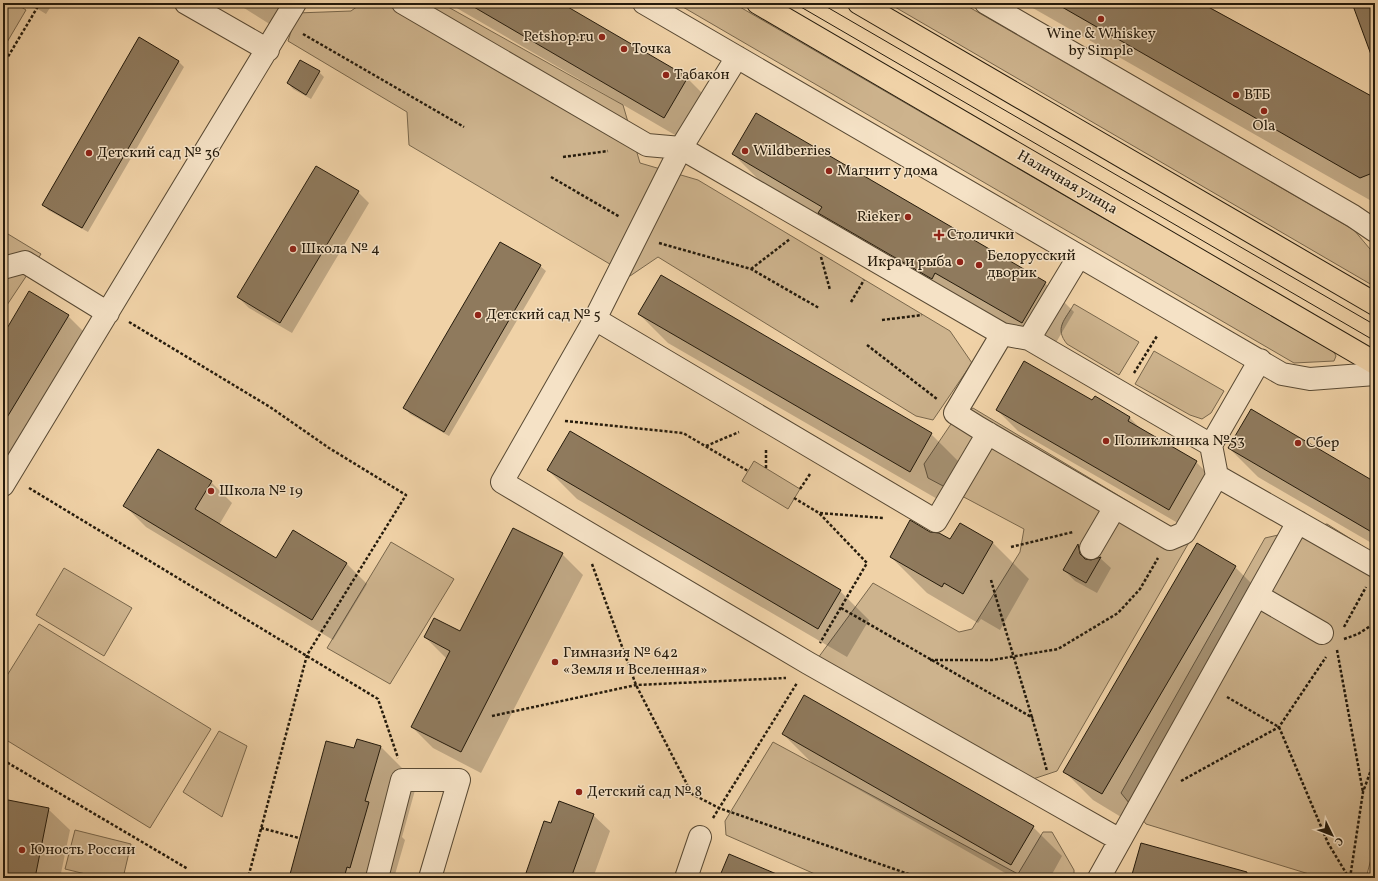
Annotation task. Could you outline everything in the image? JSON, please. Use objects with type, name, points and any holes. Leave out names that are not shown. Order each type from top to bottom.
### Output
[{"type":"main road","name":"Наличная улица","points":[[758,3],[1375,363]]},
{"type":"main road","points":[[860,3],[1375,304]]},
{"type":"street","points":[[186,3],[268,50]]},
{"type":"street","points":[[9,476],[268,50],[295,3]]},
{"type":"street","points":[[403,3],[647,145],[681,148],[1002,334],[1029,338],[1211,445]]},
{"type":"street","points":[[644,3],[1282,374],[1310,378],[1375,374]]},
{"type":"street","points":[[986,3],[1346,212],[1375,232]]},
{"type":"street","points":[[737,57],[681,148],[595,318],[502,482],[804,670],[1055,803],[1120,840]]},
{"type":"street","points":[[1029,338],[1079,256]]},
{"type":"street","points":[[3,268],[25,262],[108,313]]},
{"type":"street","points":[[595,318],[936,521],[988,433]]},
{"type":"street","points":[[1002,334],[955,413],[988,433],[1109,516],[1170,539],[1184,533],[1217,476],[1211,445],[1260,360]]},
{"type":"street","points":[[1217,476],[1298,522],[1371,575]]},
{"type":"street","points":[[1091,548],[1109,516]]},
{"type":"street","points":[[1099,878],[1298,522]]},
{"type":"street","points":[[1258,596],[1336,636]]},
{"type":"street","points":[[377,878],[402,780],[459,780],[430,878]]},
{"type":"street","points":[[686,878],[700,837]]},
{"type":"path","points":[[3,65],[40,3]]},
{"type":"path","points":[[284,22],[464,127]]},
{"type":"path","points":[[563,157],[609,151]]},
{"type":"path","points":[[551,177],[621,217],[636,237],[750,269],[819,308]]},
{"type":"path","points":[[750,269],[811,223]]},
{"type":"path","points":[[108,313],[121,317],[270,407],[329,448],[406,495],[307,656],[248,878]]},
{"type":"path","points":[[1122,394],[1157,336]]},
{"type":"path","points":[[867,345],[955,413]]},
{"type":"path","points":[[538,418],[683,433],[748,471]]},
{"type":"path","points":[[706,446],[767,420]]},
{"type":"path","points":[[9,476],[378,699],[395,748],[402,780]]},
{"type":"path","points":[[700,837],[804,670],[867,563],[819,513],[794,498]]},
{"type":"path","points":[[819,513],[886,518]]},
{"type":"path","points":[[1011,546],[1109,516]]},
{"type":"path","points":[[930,660],[992,660],[1058,649],[1118,613],[1140,589],[1170,539]]},
{"type":"path","points":[[591,562],[636,686],[692,794],[719,808],[920,878]]},
{"type":"path","points":[[1363,792],[1336,636],[1371,575]]},
{"type":"path","points":[[992,580],[1013,657],[1033,718],[1055,803]]},
{"type":"path","points":[[841,608],[1033,718]]},
{"type":"path","points":[[1336,636],[1358,634],[1375,624]]},
{"type":"path","points":[[1176,784],[1279,727],[1327,656]]},
{"type":"path","points":[[492,716],[636,686],[804,670]]},
{"type":"path","points":[[1208,685],[1279,727],[1328,843],[1349,878]]},
{"type":"path","points":[[1349,878],[1363,792],[1375,759]]},
{"type":"path","points":[[3,760],[188,869]]},
{"type":"path","points":[[261,828],[299,838]]},
{"type":"shaded area","points":[[3,3],[15,3],[26,10],[3,49]]},
{"type":"shaded area","points":[[362,3],[441,3],[623,105],[640,163],[698,180],[950,331],[972,363],[933,420],[916,416],[658,257],[630,276],[409,145],[407,112],[288,41],[297,13],[351,11]]},
{"type":"shaded area","points":[[676,3],[733,3],[1334,352],[1336,356],[1334,361],[1294,363]]},
{"type":"shaded area","points":[[888,3],[962,3],[1354,230],[1375,255],[1375,284],[1372,285]]},
{"type":"shaded area","points":[[3,231],[41,254],[3,311]]},
{"type":"shaded area","points":[[1074,304],[1139,342],[1119,375],[1067,344],[1063,338],[1061,333],[1062,324]]},
{"type":"shaded area","points":[[1154,351],[1224,391],[1211,413],[1202,419],[1190,415],[1135,384]]},
{"type":"shaded area","points":[[973,408],[1191,539],[1057,771],[1006,788],[818,658],[873,583],[959,632],[972,629],[1020,552],[1024,529],[928,478],[924,464],[953,421]]},
{"type":"shaded area","points":[[754,461],[800,489],[788,509],[742,481]]},
{"type":"shaded area","points":[[1327,524],[1375,554],[1375,844],[1366,878],[1322,878],[1146,824],[1121,793],[1265,538]]},
{"type":"shaded area","points":[[391,542],[454,579],[390,684],[327,648]]},
{"type":"shaded area","points":[[64,568],[132,608],[104,656],[36,615]]},
{"type":"shaded area","points":[[39,624],[211,729],[150,828],[3,738],[3,682]]},
{"type":"shaded area","points":[[219,731],[247,746],[222,817],[183,792]]},
{"type":"shaded area","points":[[773,742],[1018,874],[1043,832],[1052,832],[1074,870],[1074,878],[824,878],[726,835],[725,821]]},
{"type":"shaded area","points":[[75,830],[131,844],[123,878],[102,878],[65,869]]},
{"type":"building","points":[[467,3],[561,3],[688,77],[664,118]]},
{"type":"building","points":[[1055,3],[1201,3],[1375,98],[1375,172],[1360,178]]},
{"type":"building","points":[[1352,3],[1375,3],[1375,59],[1373,60]]},
{"type":"building","points":[[139,37],[179,61],[82,228],[42,205]]},
{"type":"building","points":[[300,60],[320,71],[306,95],[287,83]]},
{"type":"building","points":[[756,113],[1046,282],[1022,323],[935,273],[932,279],[818,213],[822,207],[732,154]]},
{"type":"building","points":[[316,166],[359,191],[280,323],[237,297]]},
{"type":"building","points":[[500,242],[541,265],[444,432],[403,408]]},
{"type":"building","points":[[661,275],[932,433],[910,472],[638,314]]},
{"type":"building","points":[[29,291],[69,315],[3,424],[3,335]]},
{"type":"building","name":"Поликлиника №53","points":[[1024,361],[1092,400],[1095,396],[1130,417],[1128,421],[1197,461],[1169,510],[996,410]]},
{"type":"building","points":[[1251,409],[1375,482],[1375,534],[1228,448]]},
{"type":"building","points":[[570,431],[841,590],[818,629],[547,470]]},
{"type":"building","points":[[158,449],[212,481],[195,509],[276,558],[293,530],[347,563],[312,620],[123,506]]},
{"type":"building","points":[[910,520],[930,532],[939,533],[950,539],[960,523],[993,542],[963,594],[944,583],[942,587],[890,557]]},
{"type":"building","points":[[513,528],[563,553],[461,752],[411,727],[450,651],[424,637],[434,618],[460,631]]},
{"type":"building","points":[[1197,543],[1236,566],[1102,794],[1063,772]]},
{"type":"building","points":[[1078,544],[1080,554],[1085,559],[1091,560],[1101,557],[1086,583],[1063,570]]},
{"type":"building","points":[[804,695],[1034,826],[1011,865],[782,734]]},
{"type":"building","points":[[357,739],[381,746],[365,801],[369,802],[350,868],[347,867],[344,878],[289,878],[326,741],[354,748]]},
{"type":"building","name":"Юность России","points":[[3,799],[49,808],[35,878],[3,878]]},
{"type":"building","points":[[559,801],[594,814],[571,878],[542,878],[526,873],[544,821],[551,823]]},
{"type":"building","points":[[1141,843],[1247,872],[1246,878],[1131,878]]},
{"type":"building","points":[[729,854],[786,878],[719,878]]},
{"type":"tram line","points":[[794,3],[1375,341]]},
{"type":"tram line","points":[[820,3],[1375,325]]},
{"type":"place","name":"Wine & Whiskey by Simple","points":[[1101,19]]},
{"type":"place","name":"Petshop.ru","points":[[602,37]]},
{"type":"place","name":"Точка","points":[[624,49]]},
{"type":"place","name":"Табакон","points":[[666,75]]},
{"type":"place","name":"ВТБ","points":[[1236,95]]},
{"type":"place","name":"Ola","points":[[1264,111]]},
{"type":"place","name":"Wildberries","points":[[745,151]]},
{"type":"place","name":"Детский сад № 36","points":[[89,153]]},
{"type":"place","name":"Магнит у дома","points":[[829,171]]},
{"type":"place","name":"Rieker","points":[[908,217]]},
{"type":"place","name":"Столички","points":[[939,235]]},
{"type":"place","name":"Школа № 4","points":[[293,249]]},
{"type":"place","name":"Икра и рыба","points":[[960,262]]},
{"type":"place","name":"Белорусский дворик","points":[[979,265]]},
{"type":"place","name":"Детский сад № 5","points":[[478,315]]},
{"type":"place","name":"Поликлиника №53","points":[[1106,441]]},
{"type":"place","name":"Сбер","points":[[1298,443]]},
{"type":"place","name":"Школа № 19","points":[[211,491]]},
{"type":"place","name":"Гимназия № 642 «Земля и Вселенная»","points":[[555,662]]},
{"type":"place","name":"Детский сад № 8","points":[[579,792]]},
{"type":"place","name":"Юность России","points":[[22,850]]}]
